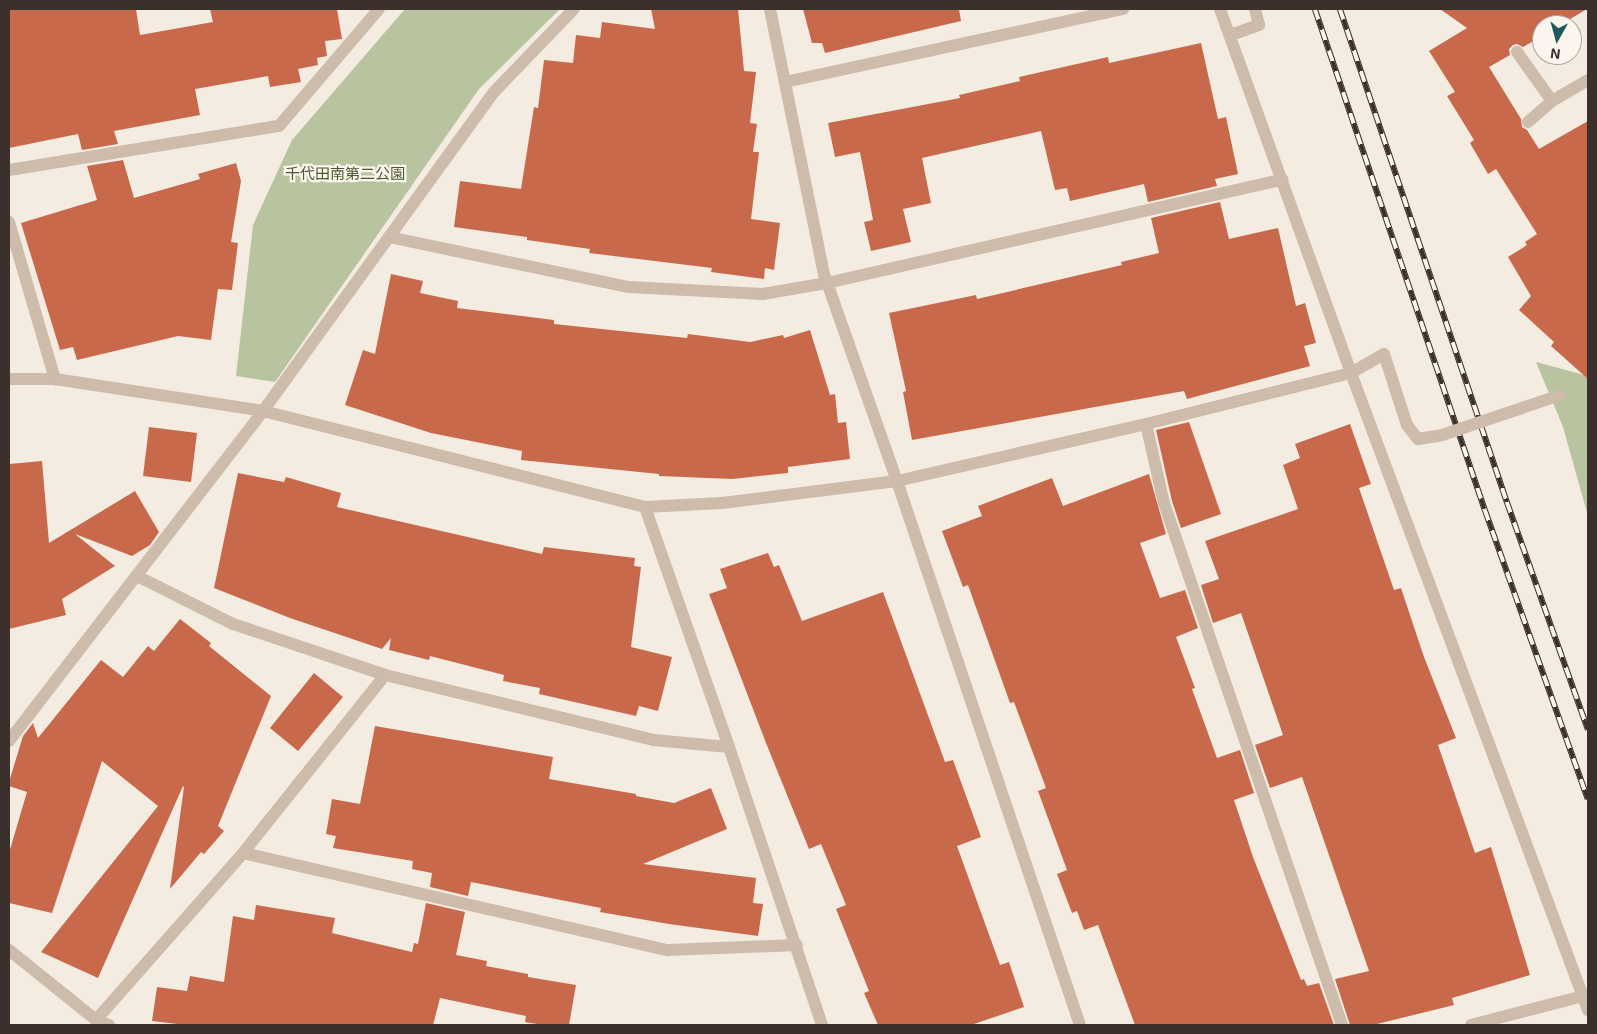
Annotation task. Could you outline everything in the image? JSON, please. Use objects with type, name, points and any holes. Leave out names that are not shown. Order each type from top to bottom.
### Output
[{"type":"street","points":[[9,170],[279,126],[379,9]]},
{"type":"street","points":[[9,741],[263,412],[494,92],[574,9]]},
{"type":"street","points":[[770,9],[827,283],[897,481],[1080,1025]]},
{"type":"street","points":[[785,82],[1123,9]]},
{"type":"street","points":[[1220,9],[1231,35],[1351,373],[1588,1010]]},
{"type":"street","points":[[1231,35],[1259,25],[1255,9]]},
{"type":"street","points":[[1517,52],[1552,101]]},
{"type":"street","points":[[1528,122],[1552,101],[1588,80]]},
{"type":"street","points":[[389,237],[629,287],[763,294],[827,283],[1282,180]]},
{"type":"street","points":[[9,222],[55,379]]},
{"type":"street","points":[[9,379],[55,379],[263,412],[645,507],[722,503],[897,481],[1146,424],[1351,373],[1384,354],[1407,425],[1418,439],[1442,434],[1560,395]]},
{"type":"street","points":[[1146,424],[1164,503],[1342,1025]]},
{"type":"street","points":[[645,507],[797,945],[822,1025]]},
{"type":"street","points":[[137,576],[234,624],[386,675],[653,740],[729,747]]},
{"type":"street","points":[[96,1020],[243,853],[386,675]]},
{"type":"street","points":[[243,853],[668,950],[797,945]]},
{"type":"street","points":[[9,950],[96,1020],[109,1025]]},
{"type":"street","points":[[1471,1025],[1583,996]]},
{"type":"green space","name":"千代田南第二公園","points":[[405,9],[560,9],[479,89],[275,382],[236,376],[253,225],[292,140]]},
{"type":"green space","points":[[1536,362],[1588,376],[1588,516],[1563,427]]},
{"type":"building","points":[[9,9],[136,9],[140,35],[213,22],[210,9],[337,9],[342,39],[325,41],[327,56],[317,58],[318,65],[298,69],[301,82],[270,87],[268,76],[195,89],[200,115],[114,131],[118,144],[82,150],[78,134],[9,148]]},
{"type":"building","points":[[651,9],[738,9],[744,71],[756,72],[750,123],[757,124],[753,152],[759,152],[751,219],[780,223],[774,270],[765,268],[764,279],[711,272],[712,268],[589,253],[590,249],[527,240],[527,237],[454,227],[460,181],[521,189],[534,107],[538,108],[544,60],[573,63],[576,35],[600,38],[602,22],[655,29]]},
{"type":"building","points":[[803,9],[959,9],[961,21],[825,53],[822,43],[812,43]]},
{"type":"building","points":[[1440,9],[1587,9],[1577,15],[1532,15],[1532,42],[1523,47],[1517,44],[1513,45],[1509,49],[1510,55],[1489,67],[1521,119],[1522,127],[1527,130],[1539,149],[1588,121],[1588,379],[1551,346],[1554,342],[1519,310],[1531,296],[1508,257],[1527,245],[1525,242],[1537,234],[1496,169],[1488,174],[1470,143],[1474,140],[1447,96],[1455,92],[1429,51],[1467,28]]},
{"type":"building","points":[[1201,43],[1218,119],[1226,117],[1238,174],[1215,179],[1217,186],[1148,202],[1144,184],[1070,201],[1067,188],[1055,190],[1041,131],[922,158],[931,203],[903,209],[911,242],[871,251],[864,222],[873,220],[860,152],[835,157],[828,123],[960,98],[959,95],[1020,81],[1019,77],[1108,57],[1109,63]]},
{"type":"building","points":[[123,160],[134,198],[200,179],[198,174],[236,163],[241,181],[231,242],[238,243],[232,290],[218,289],[211,340],[178,336],[77,360],[73,347],[60,350],[21,223],[97,200],[87,166]]},
{"type":"building","points":[[1220,202],[1229,239],[1278,228],[1296,306],[1305,303],[1316,343],[1304,346],[1310,366],[1187,399],[1184,391],[912,440],[903,392],[906,391],[889,313],[976,295],[977,299],[1122,265],[1121,262],[1159,253],[1151,218]]},
{"type":"building","points":[[391,274],[423,281],[420,293],[458,301],[457,308],[554,320],[554,324],[687,338],[688,334],[750,342],[783,335],[784,338],[810,330],[830,395],[835,394],[838,423],[846,422],[850,459],[788,467],[788,473],[732,479],[659,476],[659,474],[521,460],[522,451],[431,433],[345,405],[363,350],[375,354]]},
{"type":"building","points":[[1189,422],[1221,514],[1181,528],[1172,501],[1156,430]]},
{"type":"building","points":[[1350,424],[1371,484],[1359,488],[1394,590],[1401,588],[1424,657],[1456,738],[1438,745],[1475,853],[1491,847],[1530,975],[1452,998],[1454,1005],[1373,1025],[1350,1025],[1335,979],[1369,971],[1302,777],[1270,788],[1255,745],[1283,735],[1241,613],[1213,623],[1201,585],[1219,579],[1205,541],[1298,509],[1283,465],[1300,458],[1295,444]]},
{"type":"building","points":[[149,427],[197,433],[191,482],[143,476]]},
{"type":"building","points":[[42,461],[49,543],[135,491],[159,532],[150,545],[132,556],[75,534],[115,566],[62,599],[66,615],[9,629],[9,464]]},
{"type":"building","points":[[238,473],[284,482],[286,477],[341,493],[337,507],[542,554],[544,547],[635,558],[634,566],[641,567],[631,647],[672,657],[658,711],[639,706],[636,716],[539,694],[540,688],[503,681],[504,675],[430,656],[429,660],[389,650],[391,638],[382,649],[290,618],[214,588]]},
{"type":"building","points":[[1149,474],[1166,534],[1140,543],[1160,598],[1185,590],[1198,628],[1176,637],[1195,688],[1192,689],[1217,758],[1240,750],[1254,793],[1234,800],[1253,857],[1301,980],[1304,979],[1307,986],[1319,983],[1334,1025],[1135,1025],[1098,925],[1084,930],[1077,911],[1072,913],[1057,874],[1067,870],[1038,791],[1046,788],[1014,702],[1010,703],[968,585],[963,587],[942,531],[982,516],[978,506],[1052,478],[1063,506]]},
{"type":"building","points":[[768,553],[774,567],[779,565],[802,621],[883,592],[945,762],[953,760],[981,837],[957,846],[1000,965],[1009,962],[1024,1007],[971,1025],[878,1025],[864,993],[869,991],[836,909],[846,905],[821,844],[809,849],[709,594],[727,588],[720,569]]},
{"type":"building","points":[[180,619],[211,643],[209,646],[271,696],[218,826],[224,831],[204,854],[201,852],[170,889],[183,786],[98,978],[41,952],[158,806],[102,761],[52,913],[9,903],[9,853],[27,792],[9,786],[9,782],[23,736],[33,723],[38,738],[101,660],[123,677],[148,646],[154,651]]},
{"type":"building","points":[[314,673],[343,697],[298,751],[270,728]]},
{"type":"building","points":[[375,726],[553,757],[549,779],[636,794],[636,796],[674,803],[711,788],[727,829],[643,864],[756,878],[753,903],[763,904],[758,936],[669,924],[600,912],[601,908],[471,882],[468,896],[430,887],[432,873],[412,869],[413,861],[333,848],[336,836],[326,834],[332,799],[360,804]]},
{"type":"building","points":[[426,903],[465,912],[456,955],[487,961],[486,966],[528,974],[528,977],[576,985],[569,1025],[543,1025],[525,1022],[526,1016],[440,998],[433,1025],[186,1025],[152,1021],[157,987],[187,991],[190,976],[224,982],[233,916],[254,920],[256,905],[335,918],[332,933],[412,952],[414,943],[418,944]]},
{"type":"railway","points":[[1315,9],[1485,510],[1588,799]]},
{"type":"railway","points":[[1340,9],[1507,502],[1588,730]]}]
